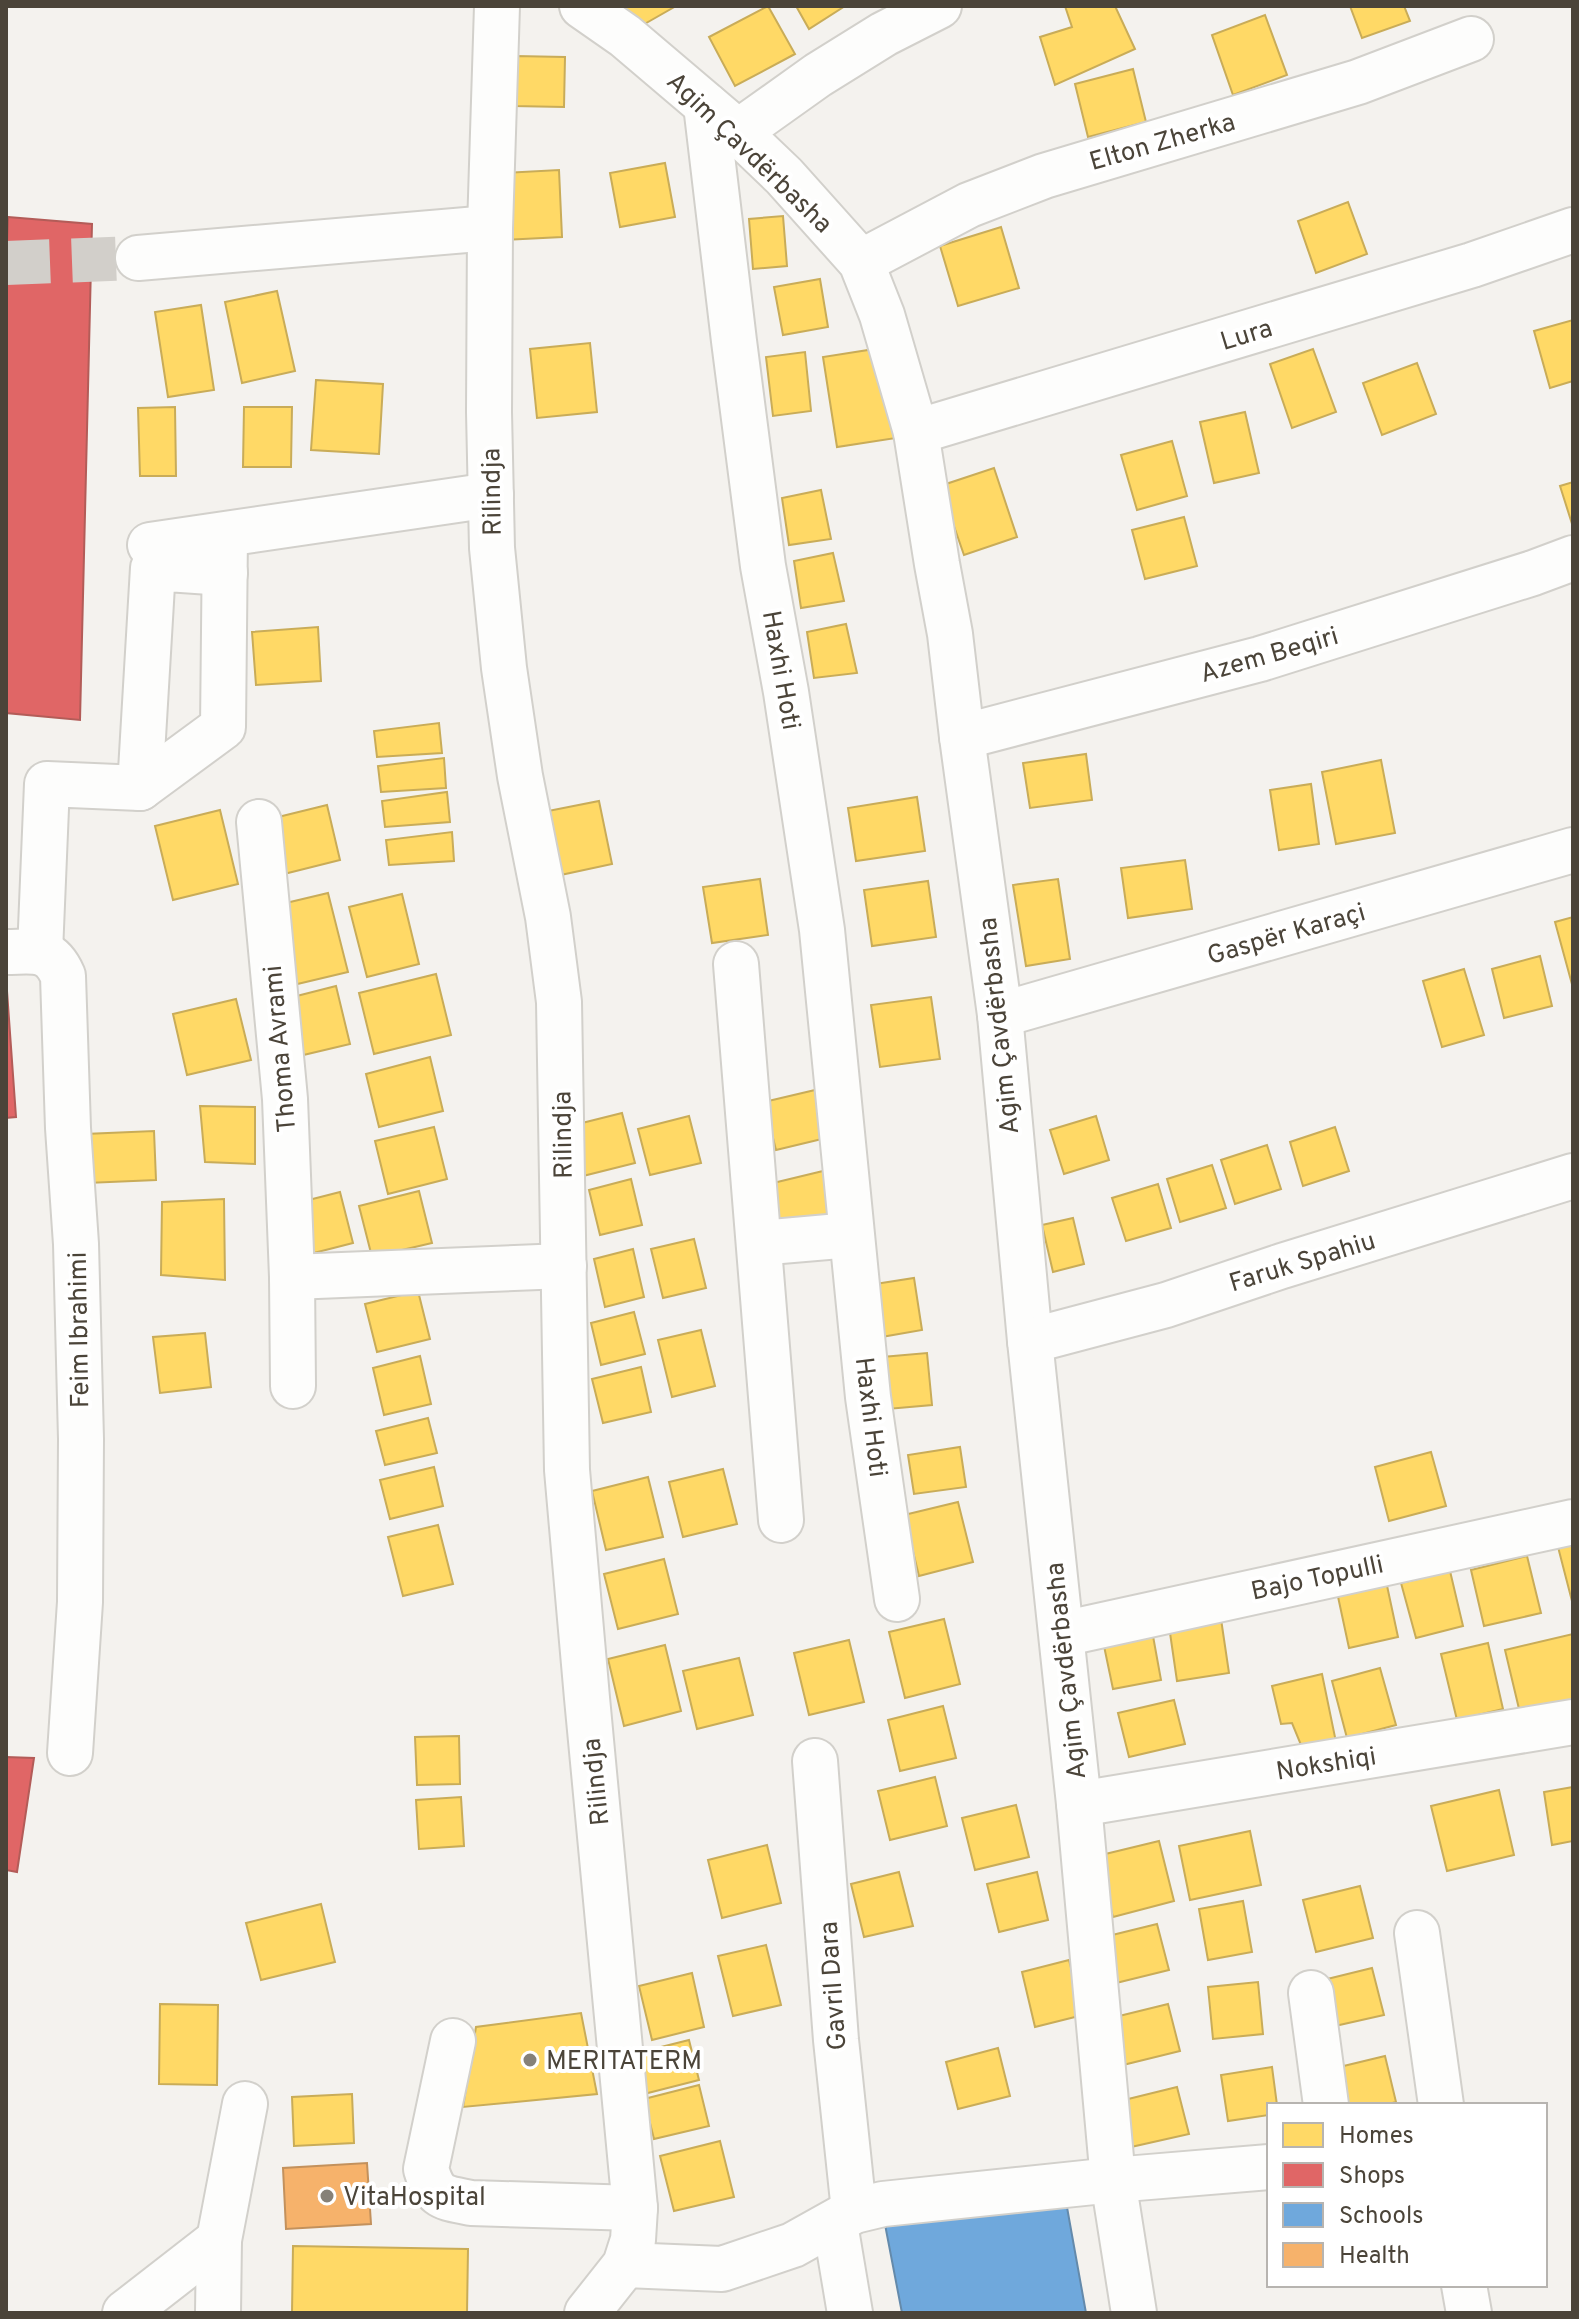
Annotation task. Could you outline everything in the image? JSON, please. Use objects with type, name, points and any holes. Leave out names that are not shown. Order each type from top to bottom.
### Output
[{"type":"street","name":"Rilindja","points":[[497,6],[490,228],[492,548],[504,668],[520,776],[548,917],[559,1002],[567,1470],[635,2208],[633,2240],[625,2265]]},
{"type":"street","name":"Agim Çavdërbasha","points":[[582,6],[625,36],[722,119],[784,176],[861,262],[882,315],[916,432],[950,634],[1000,1015],[1030,1341],[1079,1804],[1113,2180],[1134,2313]]},
{"type":"street","points":[[722,119],[831,66],[939,6]]},
{"type":"street","name":"Elton Zherka","points":[[861,262],[969,205],[1044,176],[1358,82],[1471,39]]},
{"type":"street","name":"Haxhi Hoti","points":[[722,119],[722,250],[763,566],[786,692],[822,930],[868,1397],[897,1599]]},
{"type":"street","points":[[138,258],[490,228]]},
{"type":"street","name":"Lura","points":[[916,432],[1472,265],[1573,230]]},
{"type":"street","points":[[140,788],[153,568],[491,495]]},
{"type":"street","points":[[150,545],[225,554]]},
{"type":"street","points":[[23,952],[47,784],[140,788],[223,727],[225,554]]},
{"type":"street","name":"Azem Beqiri","points":[[962,737],[1260,659],[1573,558]]},
{"type":"street","name":"Thoma Avrami","points":[[259,822],[285,1099],[293,1386]]},
{"type":"street","name":"Gaspër Karaçi","points":[[1000,1015],[1573,850]]},
{"type":"street","name":"Feim Ibrahimi","points":[[23,952],[57,964],[63,976],[76,1244],[81,1439],[80,1602],[70,1753]]},
{"type":"street","points":[[736,964],[781,1520]]},
{"type":"street","name":"Faruk Spahiu","points":[[1030,1341],[1166,1305],[1573,1176]]},
{"type":"street","points":[[759,1243],[851,1235]]},
{"type":"street","points":[[292,1277],[564,1266]]},
{"type":"street","name":"Bajo Topulli","points":[[1062,1634],[1573,1522]]},
{"type":"street","name":"Nokshiqi","points":[[1079,1804],[1573,1722]]},
{"type":"street","name":"Gavril Dara","points":[[815,1761],[836,2040],[850,2313]]},
{"type":"street","points":[[1417,1933],[1441,2103]]},
{"type":"street","points":[[1311,1993],[1326,2103]]},
{"type":"street","points":[[453,2041],[426,2169],[432,2187],[444,2197],[471,2203],[635,2208]]},
{"type":"street","points":[[218,2313],[219,2240],[245,2104]]},
{"type":"street","points":[[587,2313],[625,2265],[722,2269],[793,2245],[844,2218],[883,2204],[1267,2167]]},
{"type":"street","points":[[125,2313],[219,2240]]},
{"type":"street","points":[[1464,2287],[1469,2313]]},
{"type":"building: Homes","points":[[620,6],[676,6],[634,30]]},
{"type":"building: Homes","points":[[768,6],[795,54],[735,86],[709,37]]},
{"type":"building: Homes","points":[[796,6],[845,6],[809,29]]},
{"type":"building: Homes","points":[[1065,6],[1115,6],[1135,49],[1055,85],[1040,37],[1072,27]]},
{"type":"building: Homes","points":[[1350,6],[1404,6],[1410,21],[1362,38]]},
{"type":"building: Homes","points":[[1265,15],[1287,75],[1233,95],[1212,35]]},
{"type":"building: Homes","points":[[515,56],[565,57],[564,107],[513,106]]},
{"type":"building: Homes","points":[[1133,69],[1146,122],[1088,137],[1075,84]]},
{"type":"building: Homes","points":[[665,163],[675,217],[620,227],[610,173]]},
{"type":"building: Homes","points":[[559,170],[562,237],[504,240],[501,173]]},
{"type":"building: Homes","points":[[1348,202],[1367,254],[1316,273],[1298,221]]},
{"type":"building: Homes","points":[[783,216],[787,266],[753,269],[749,219]]},
{"type":"building: Homes","points":[[1001,227],[1019,288],[958,306],[940,246]]},
{"type":"building: Homes","points":[[820,279],[828,327],[783,335],[774,287]]},
{"type":"building: Homes","points":[[277,291],[295,371],[242,383],[225,302]]},
{"type":"building: Homes","points":[[201,305],[214,390],[168,397],[155,312]]},
{"type":"building: Homes","points":[[1573,320],[1573,381],[1550,388],[1534,331]]},
{"type":"building: Homes","points":[[590,343],[597,412],[537,418],[530,349]]},
{"type":"building: Homes","points":[[881,348],[896,438],[837,447],[823,357]]},
{"type":"building: Homes","points":[[1313,349],[1336,412],[1292,428],[1270,364]]},
{"type":"building: Homes","points":[[805,352],[811,411],[773,416],[766,357]]},
{"type":"building: Homes","points":[[1417,363],[1436,414],[1382,435],[1363,383]]},
{"type":"building: Homes","points":[[316,380],[383,384],[379,454],[311,450]]},
{"type":"building: Homes","points":[[175,407],[176,476],[140,476],[138,408]]},
{"type":"building: Homes","points":[[244,407],[292,407],[291,467],[243,467]]},
{"type":"building: Homes","points":[[1245,412],[1259,473],[1214,483],[1200,422]]},
{"type":"building: Homes","points":[[1172,441],[1187,496],[1137,510],[1121,455]]},
{"type":"building: Homes","points":[[994,468],[1017,537],[964,555],[940,486]]},
{"type":"building: Homes","points":[[1573,482],[1573,527],[1560,486]]},
{"type":"building: Homes","points":[[821,490],[831,539],[789,545],[782,498]]},
{"type":"building: Homes","points":[[1184,517],[1197,566],[1145,579],[1132,530]]},
{"type":"building: Homes","points":[[833,553],[844,601],[801,608],[794,561]]},
{"type":"building: Homes","points":[[846,624],[857,673],[814,678],[807,632]]},
{"type":"building: Homes","points":[[318,627],[321,681],[256,685],[252,632]]},
{"type":"building: Homes","points":[[439,723],[442,753],[377,757],[374,731]]},
{"type":"building: Homes","points":[[1086,754],[1092,800],[1030,808],[1023,763]]},
{"type":"building: Homes","points":[[444,758],[446,788],[381,792],[378,766]]},
{"type":"building: Homes","points":[[1381,760],[1395,833],[1336,844],[1322,772]]},
{"type":"building: Homes","points":[[1311,784],[1319,844],[1279,850],[1270,790]]},
{"type":"building: Homes","points":[[447,792],[450,822],[385,827],[382,801]]},
{"type":"building: Homes","points":[[917,797],[925,851],[856,861],[848,808]]},
{"type":"building: Homes","points":[[599,801],[612,864],[556,876],[543,812]]},
{"type":"building: Homes","points":[[327,805],[340,860],[284,874],[270,819]]},
{"type":"building: Homes","points":[[220,810],[238,884],[173,900],[155,826]]},
{"type":"building: Homes","points":[[452,832],[454,861],[389,865],[386,840]]},
{"type":"building: Homes","points":[[1185,860],[1192,909],[1128,918],[1121,868]]},
{"type":"building: Homes","points":[[760,879],[768,935],[712,943],[703,887]]},
{"type":"building: Homes","points":[[1058,879],[1070,959],[1026,966],[1013,885]]},
{"type":"building: Homes","points":[[928,881],[936,937],[872,946],[864,890]]},
{"type":"building: Homes","points":[[328,893],[348,972],[289,986],[269,907]]},
{"type":"building: Homes","points":[[402,894],[419,964],[367,977],[349,907]]},
{"type":"building: Homes","points":[[1573,917],[1573,988],[1555,922]]},
{"type":"building: Homes","points":[[1540,956],[1552,1006],[1504,1018],[1492,969]]},
{"type":"building: Homes","points":[[1464,969],[1484,1035],[1442,1047],[1423,981]]},
{"type":"building: Homes","points":[[436,974],[451,1035],[374,1054],[359,993]]},
{"type":"building: Homes","points":[[336,986],[350,1044],[295,1057],[281,1000]]},
{"type":"building: Homes","points":[[931,997],[940,1059],[880,1067],[871,1005]]},
{"type":"building: Homes","points":[[236,999],[251,1060],[187,1075],[173,1014]]},
{"type":"building: Homes","points":[[430,1057],[443,1111],[379,1127],[366,1074]]},
{"type":"building: Homes","points":[[815,1090],[826,1138],[776,1150],[764,1102]]},
{"type":"building: Homes","points":[[200,1106],[255,1107],[255,1164],[205,1162]]},
{"type":"building: Homes","points":[[622,1113],[635,1163],[579,1177],[566,1127]]},
{"type":"building: Homes","points":[[689,1116],[701,1163],[650,1175],[638,1129]]},
{"type":"building: Homes","points":[[1096,1116],[1109,1160],[1064,1174],[1050,1130]]},
{"type":"building: Homes","points":[[434,1127],[447,1179],[388,1194],[375,1141]]},
{"type":"building: Homes","points":[[1335,1127],[1349,1171],[1303,1186],[1290,1142]]},
{"type":"building: Homes","points":[[154,1131],[156,1180],[87,1183],[85,1134]]},
{"type":"building: Homes","points":[[1267,1145],[1281,1189],[1235,1204],[1221,1160]]},
{"type":"building: Homes","points":[[1212,1165],[1226,1208],[1180,1222],[1167,1179]]},
{"type":"building: Homes","points":[[823,1171],[835,1220],[782,1233],[769,1184]]},
{"type":"building: Homes","points":[[631,1179],[642,1225],[600,1235],[589,1190]]},
{"type":"building: Homes","points":[[1158,1184],[1171,1228],[1126,1241],[1112,1198]]},
{"type":"building: Homes","points":[[419,1191],[432,1243],[372,1257],[359,1206]]},
{"type":"building: Homes","points":[[340,1192],[353,1243],[306,1255],[293,1204]]},
{"type":"building: Homes","points":[[224,1199],[225,1280],[161,1275],[162,1202]]},
{"type":"building: Homes","points":[[1073,1218],[1084,1264],[1053,1272],[1042,1225]]},
{"type":"building: Homes","points":[[694,1239],[706,1288],[663,1298],[651,1249]]},
{"type":"building: Homes","points":[[633,1249],[644,1297],[605,1307],[594,1259]]},
{"type":"building: Homes","points":[[914,1278],[922,1330],[870,1339],[862,1286]]},
{"type":"building: Homes","points":[[418,1291],[430,1339],[377,1352],[365,1304]]},
{"type":"building: Homes","points":[[634,1312],[645,1354],[601,1365],[591,1323]]},
{"type":"building: Homes","points":[[701,1330],[715,1386],[672,1397],[658,1340]]},
{"type":"building: Homes","points":[[205,1333],[211,1387],[160,1393],[153,1337]]},
{"type":"building: Homes","points":[[927,1353],[932,1405],[876,1410],[871,1358]]},
{"type":"building: Homes","points":[[420,1356],[431,1404],[384,1415],[373,1368]]},
{"type":"building: Homes","points":[[641,1367],[651,1412],[603,1423],[592,1379]]},
{"type":"building: Homes","points":[[428,1418],[437,1453],[385,1465],[376,1431]]},
{"type":"building: Homes","points":[[960,1447],[966,1487],[914,1494],[908,1455]]},
{"type":"building: Homes","points":[[1431,1452],[1446,1506],[1389,1521],[1375,1467]]},
{"type":"building: Homes","points":[[434,1467],[443,1506],[390,1519],[380,1480]]},
{"type":"building: Homes","points":[[723,1469],[737,1524],[683,1537],[669,1482]]},
{"type":"building: Homes","points":[[648,1477],[663,1537],[606,1550],[592,1491]]},
{"type":"building: Homes","points":[[958,1502],[973,1562],[919,1576],[904,1515]]},
{"type":"building: Homes","points":[[438,1525],[453,1584],[403,1596],[388,1537]]},
{"type":"building: Homes","points":[[1573,1543],[1573,1605],[1558,1547]]},
{"type":"building: Homes","points":[[1527,1556],[1541,1613],[1484,1626],[1471,1570]]},
{"type":"building: Homes","points":[[664,1559],[678,1614],[618,1629],[604,1574]]},
{"type":"building: Homes","points":[[1450,1571],[1463,1626],[1416,1638],[1401,1583]]},
{"type":"building: Homes","points":[[1386,1581],[1398,1637],[1349,1648],[1337,1592]]},
{"type":"building: Homes","points":[[944,1619],[960,1684],[905,1698],[889,1632]]},
{"type":"building: Homes","points":[[1221,1619],[1229,1673],[1177,1681],[1169,1626]]},
{"type":"building: Homes","points":[[1573,1634],[1573,1700],[1520,1713],[1505,1650]]},
{"type":"building: Homes","points":[[1153,1636],[1161,1680],[1113,1689],[1104,1646]]},
{"type":"building: Homes","points":[[849,1640],[864,1702],[809,1715],[794,1653]]},
{"type":"building: Homes","points":[[1488,1643],[1503,1709],[1457,1720],[1441,1654]]},
{"type":"building: Homes","points":[[665,1645],[681,1711],[624,1726],[608,1659]]},
{"type":"building: Homes","points":[[739,1658],[753,1715],[697,1729],[683,1671]]},
{"type":"building: Homes","points":[[1380,1668],[1396,1725],[1347,1738],[1332,1681]]},
{"type":"building: Homes","points":[[1322,1674],[1336,1742],[1301,1745],[1292,1723],[1281,1724],[1272,1686]]},
{"type":"building: Homes","points":[[1174,1700],[1185,1744],[1129,1757],[1118,1713]]},
{"type":"building: Homes","points":[[943,1706],[956,1758],[900,1771],[888,1720]]},
{"type":"building: Homes","points":[[459,1736],[460,1784],[417,1785],[415,1737]]},
{"type":"building: Homes","points":[[935,1777],[947,1826],[890,1840],[878,1791]]},
{"type":"building: Homes","points":[[1573,1787],[1573,1841],[1552,1845],[1544,1792]]},
{"type":"building: Homes","points":[[1499,1790],[1514,1855],[1447,1871],[1431,1806]]},
{"type":"building: Homes","points":[[461,1797],[464,1846],[419,1849],[416,1800]]},
{"type":"building: Homes","points":[[1016,1805],[1029,1857],[975,1870],[962,1818]]},
{"type":"building: Homes","points":[[1250,1831],[1261,1885],[1190,1900],[1179,1846]]},
{"type":"building: Homes","points":[[1159,1841],[1174,1901],[1113,1917],[1097,1856]]},
{"type":"building: Homes","points":[[767,1845],[781,1903],[722,1918],[708,1860]]},
{"type":"building: Homes","points":[[899,1872],[913,1926],[864,1937],[851,1884]]},
{"type":"building: Homes","points":[[1037,1872],[1048,1920],[999,1932],[987,1884]]},
{"type":"building: Homes","points":[[1360,1886],[1373,1938],[1316,1952],[1303,1900]]},
{"type":"building: Homes","points":[[1243,1901],[1252,1952],[1208,1960],[1199,1909]]},
{"type":"building: Homes","points":[[321,1904],[335,1962],[261,1980],[246,1923]]},
{"type":"building: Homes","points":[[1157,1924],[1169,1970],[1112,1984],[1100,1938]]},
{"type":"building: Homes","points":[[766,1945],[781,2005],[733,2016],[718,1956]]},
{"type":"building: Homes","points":[[1069,1960],[1083,2015],[1035,2027],[1022,1972]]},
{"type":"building: Homes","points":[[1372,1968],[1384,2015],[1326,2028],[1315,1982]]},
{"type":"building: Homes","points":[[692,1973],[704,2027],[652,2040],[639,1986]]},
{"type":"building: Homes","points":[[1258,1982],[1263,2034],[1213,2039],[1208,1987]]},
{"type":"building: Homes","points":[[160,2004],[218,2005],[217,2085],[159,2084]]},
{"type":"building: Homes","points":[[1168,2004],[1180,2051],[1123,2065],[1111,2018]]},
{"type":"building: Homes","name":"MERITATERM","points":[[581,2013],[597,2094],[463,2107],[476,2027]]},
{"type":"building: Homes","points":[[689,2040],[699,2080],[644,2094],[633,2054]]},
{"type":"building: Homes","points":[[998,2048],[1010,2096],[958,2109],[946,2062]]},
{"type":"building: Homes","points":[[1385,2056],[1396,2102],[1335,2103],[1327,2070]]},
{"type":"building: Homes","points":[[1272,2067],[1277,2103],[1267,2103],[1267,2115],[1228,2121],[1221,2075]]},
{"type":"building: Homes","points":[[699,2085],[709,2126],[654,2139],[644,2099]]},
{"type":"building: Homes","points":[[1177,2087],[1189,2134],[1131,2147],[1120,2101]]},
{"type":"building: Homes","points":[[352,2094],[354,2143],[294,2146],[292,2097]]},
{"type":"building: Homes","points":[[720,2141],[734,2197],[674,2211],[660,2156]]},
{"type":"building: Homes","points":[[293,2246],[468,2249],[467,2313],[292,2313]]},
{"type":"building: Shops","points":[[8,217],[92,224],[80,720],[6,713]]},
{"type":"building: Shops","points":[[6,977],[16,1117],[6,1118]]},
{"type":"building: Shops","points":[[6,1757],[34,1758],[17,1872],[6,1870]]},
{"type":"building: Schools","points":[[1063,2185],[1086,2313],[902,2313],[883,2214]]},
{"type":"building: Health","name":"VitaHospital","points":[[367,2163],[371,2224],[286,2229],[283,2168]]},
{"type":"tunnel","points":[[6,263],[138,258]]},
{"type":"place","name":"MERITATERM","points":[[530,2060]]},
{"type":"place","name":"VitaHospital","points":[[327,2196]]}]
